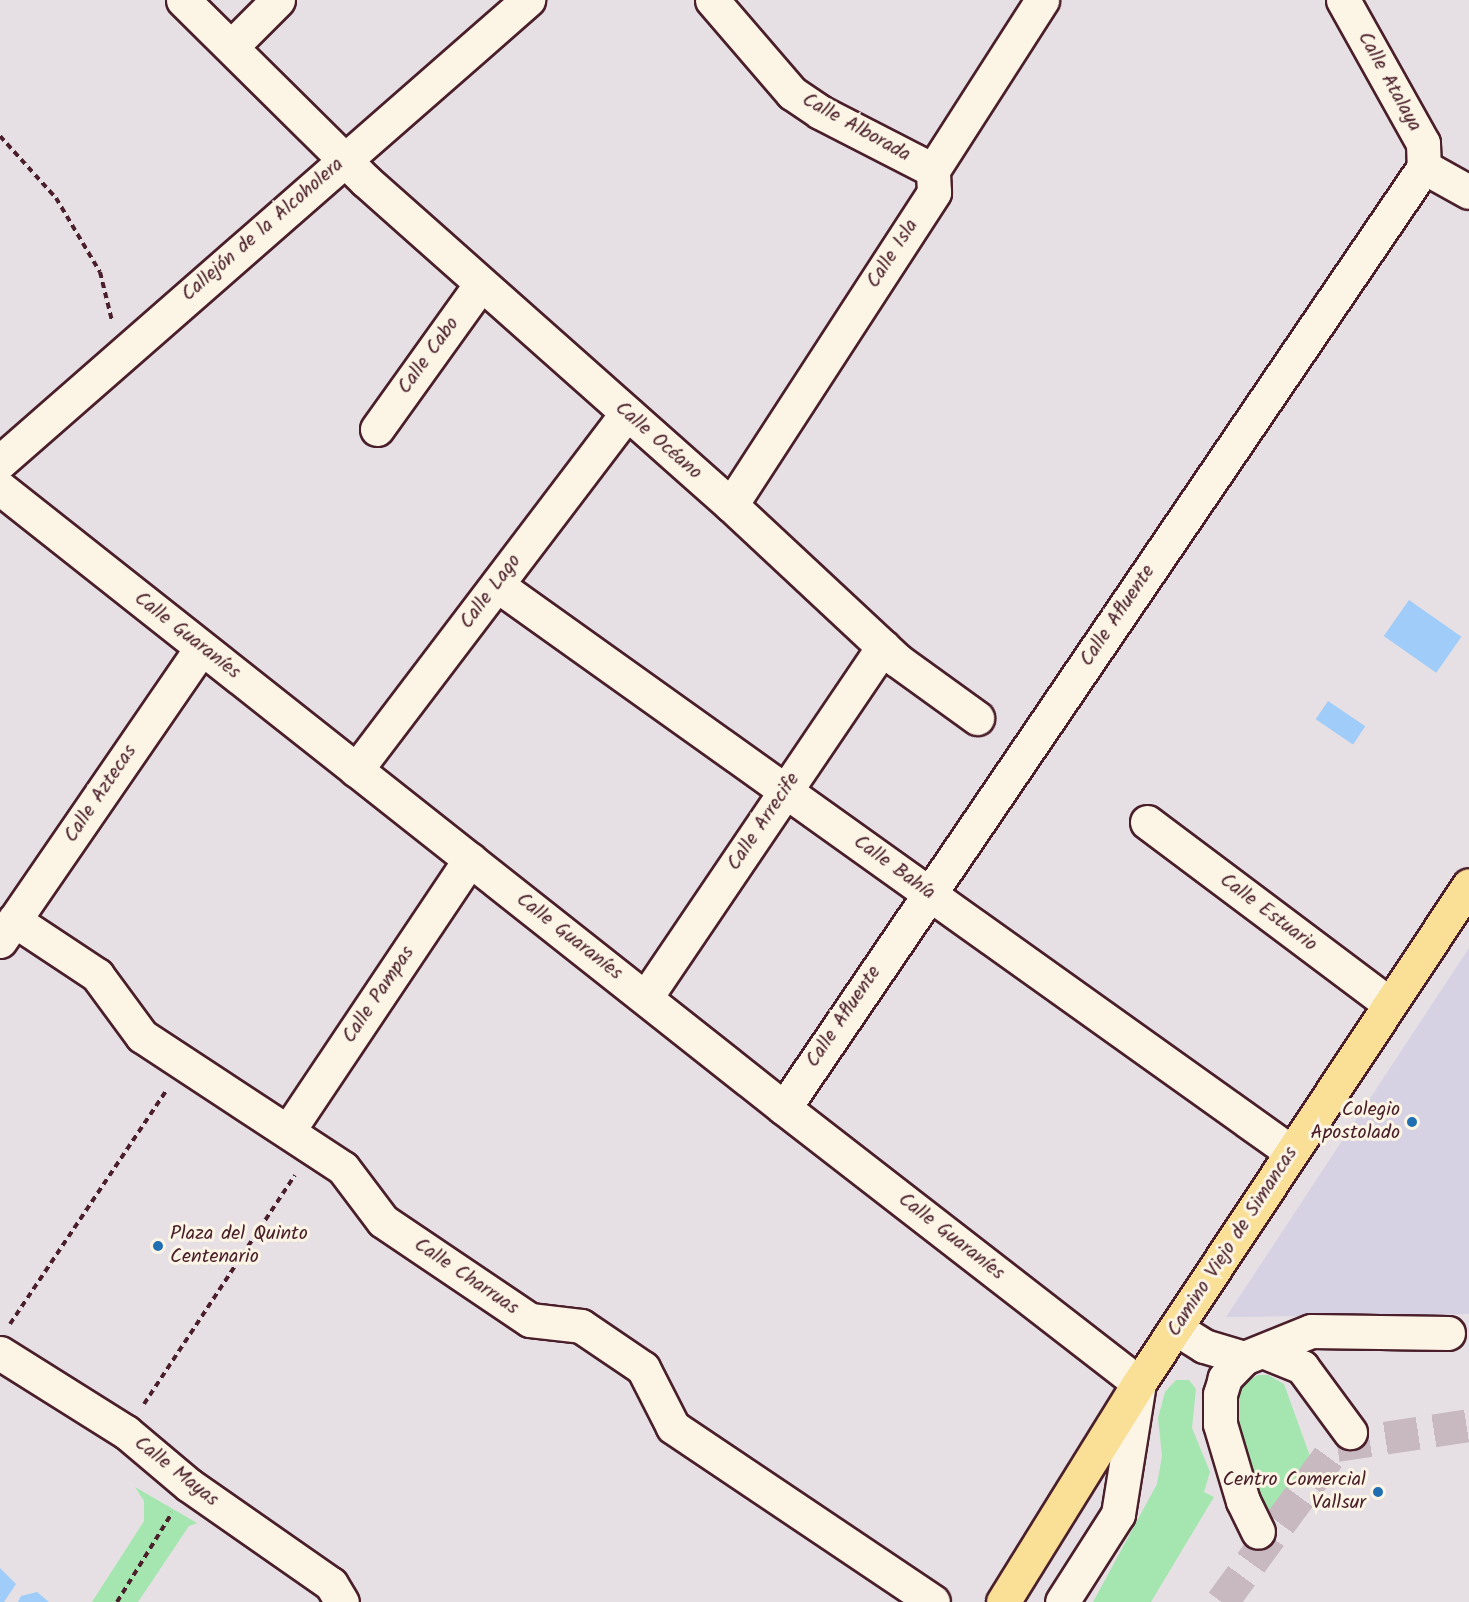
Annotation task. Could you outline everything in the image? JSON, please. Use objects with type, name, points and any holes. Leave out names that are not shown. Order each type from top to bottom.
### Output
[{"type":"main road","name":"Camino Viejo de Simancas","points":[[1004,1602],[1139,1383],[1177,1329],[1291,1152],[1469,885]]},
{"type":"street","name":"Calle Océano","points":[[183,0],[346,157],[366,181],[731,505],[883,647],[977,718]]},
{"type":"street","points":[[232,46],[278,0]]},
{"type":"street","name":"Callejón de la Alcoholera","points":[[0,462],[528,0]]},
{"type":"street","name":"Calle Alborada","points":[[712,0],[792,93],[820,112],[933,170]]},
{"type":"street","name":"Calle Isla","points":[[731,505],[934,192],[933,170],[1042,0]]},
{"type":"street","name":"Calle Atalaya","points":[[1343,0],[1423,143],[1425,167]]},
{"type":"street","points":[[1425,167],[1469,192]]},
{"type":"street","name":"Calle Afluente","points":[[784,1108],[928,892],[1425,167]]},
{"type":"street","name":"Calle Cabo","points":[[377,429],[481,284]]},
{"type":"street","name":"Calle Lago","points":[[356,770],[627,413]]},
{"type":"street","name":"Calle Guaraníes","points":[[0,488],[784,1108],[1139,1383]]},
{"type":"street","name":"Calle Bahía","points":[[496,585],[1291,1152]]},
{"type":"street","name":"Calle Arrecife","points":[[645,997],[883,647]]},
{"type":"street","name":"Calle Aztecas","points":[[7,931],[201,648]]},
{"type":"street","name":"Calle Estuario","points":[[1147,822],[1389,1004]]},
{"type":"street","name":"Calle Pampas","points":[[300,1139],[470,859]]},
{"type":"street","name":"Calle Charruas","points":[[7,931],[97,975],[142,1036],[343,1168],[383,1221],[530,1320],[580,1326],[643,1368],[673,1427],[933,1602]]},
{"type":"street","points":[[1177,1329],[1204,1346],[1302,1367],[1350,1432]]},
{"type":"street","points":[[1258,1532],[1243,1502],[1220,1424],[1220,1394],[1225,1378],[1254,1355],[1311,1331],[1448,1333]]},
{"type":"street","name":"Calle Mayas","points":[[3,1341],[126,1432],[189,1485],[331,1584],[342,1602]]},
{"type":"street","points":[[1062,1602],[1118,1514],[1139,1383]]},
{"type":"path","points":[[0,136],[62,207],[100,272],[112,322]]},
{"type":"path","points":[[3,1341],[184,1064]]},
{"type":"path","points":[[126,1432],[300,1139]]},
{"type":"path","points":[[117,1602],[189,1485]]},
{"type":"shaded area","name":"Colegio Apostolado","points":[[1469,948],[1469,1314],[1226,1317]]},
{"type":"green space","points":[[1258,1375],[1268,1375],[1284,1384],[1311,1459],[1269,1517],[1261,1508],[1233,1434],[1234,1397],[1240,1386]]},
{"type":"green space","points":[[1176,1380],[1189,1380],[1196,1389],[1192,1428],[1210,1472],[1204,1492],[1214,1497],[1151,1602],[1093,1602],[1157,1484],[1162,1456],[1158,1418],[1165,1392]]},
{"type":"green space","points":[[135,1487],[197,1523],[189,1526],[138,1602],[92,1602],[144,1521],[144,1501]]},
{"type":"water","points":[[1409,600],[1461,637],[1436,673],[1384,636]]},
{"type":"water","points":[[1328,701],[1365,726],[1353,744],[1316,719]]},
{"type":"water","points":[[0,1568],[16,1584],[4,1602],[0,1602]]},
{"type":"water","points":[[37,1592],[49,1602],[18,1602],[21,1596]]},
{"type":"tunnel","points":[[1222,1602],[1337,1445],[1469,1425]]},
{"type":"place","name":"Colegio Apostolado","points":[[1412,1122]]},
{"type":"place","name":"Plaza del Quinto Centenario","points":[[158,1246]]},
{"type":"place","name":"Centro Comercial Vallsur","points":[[1378,1492]]}]
